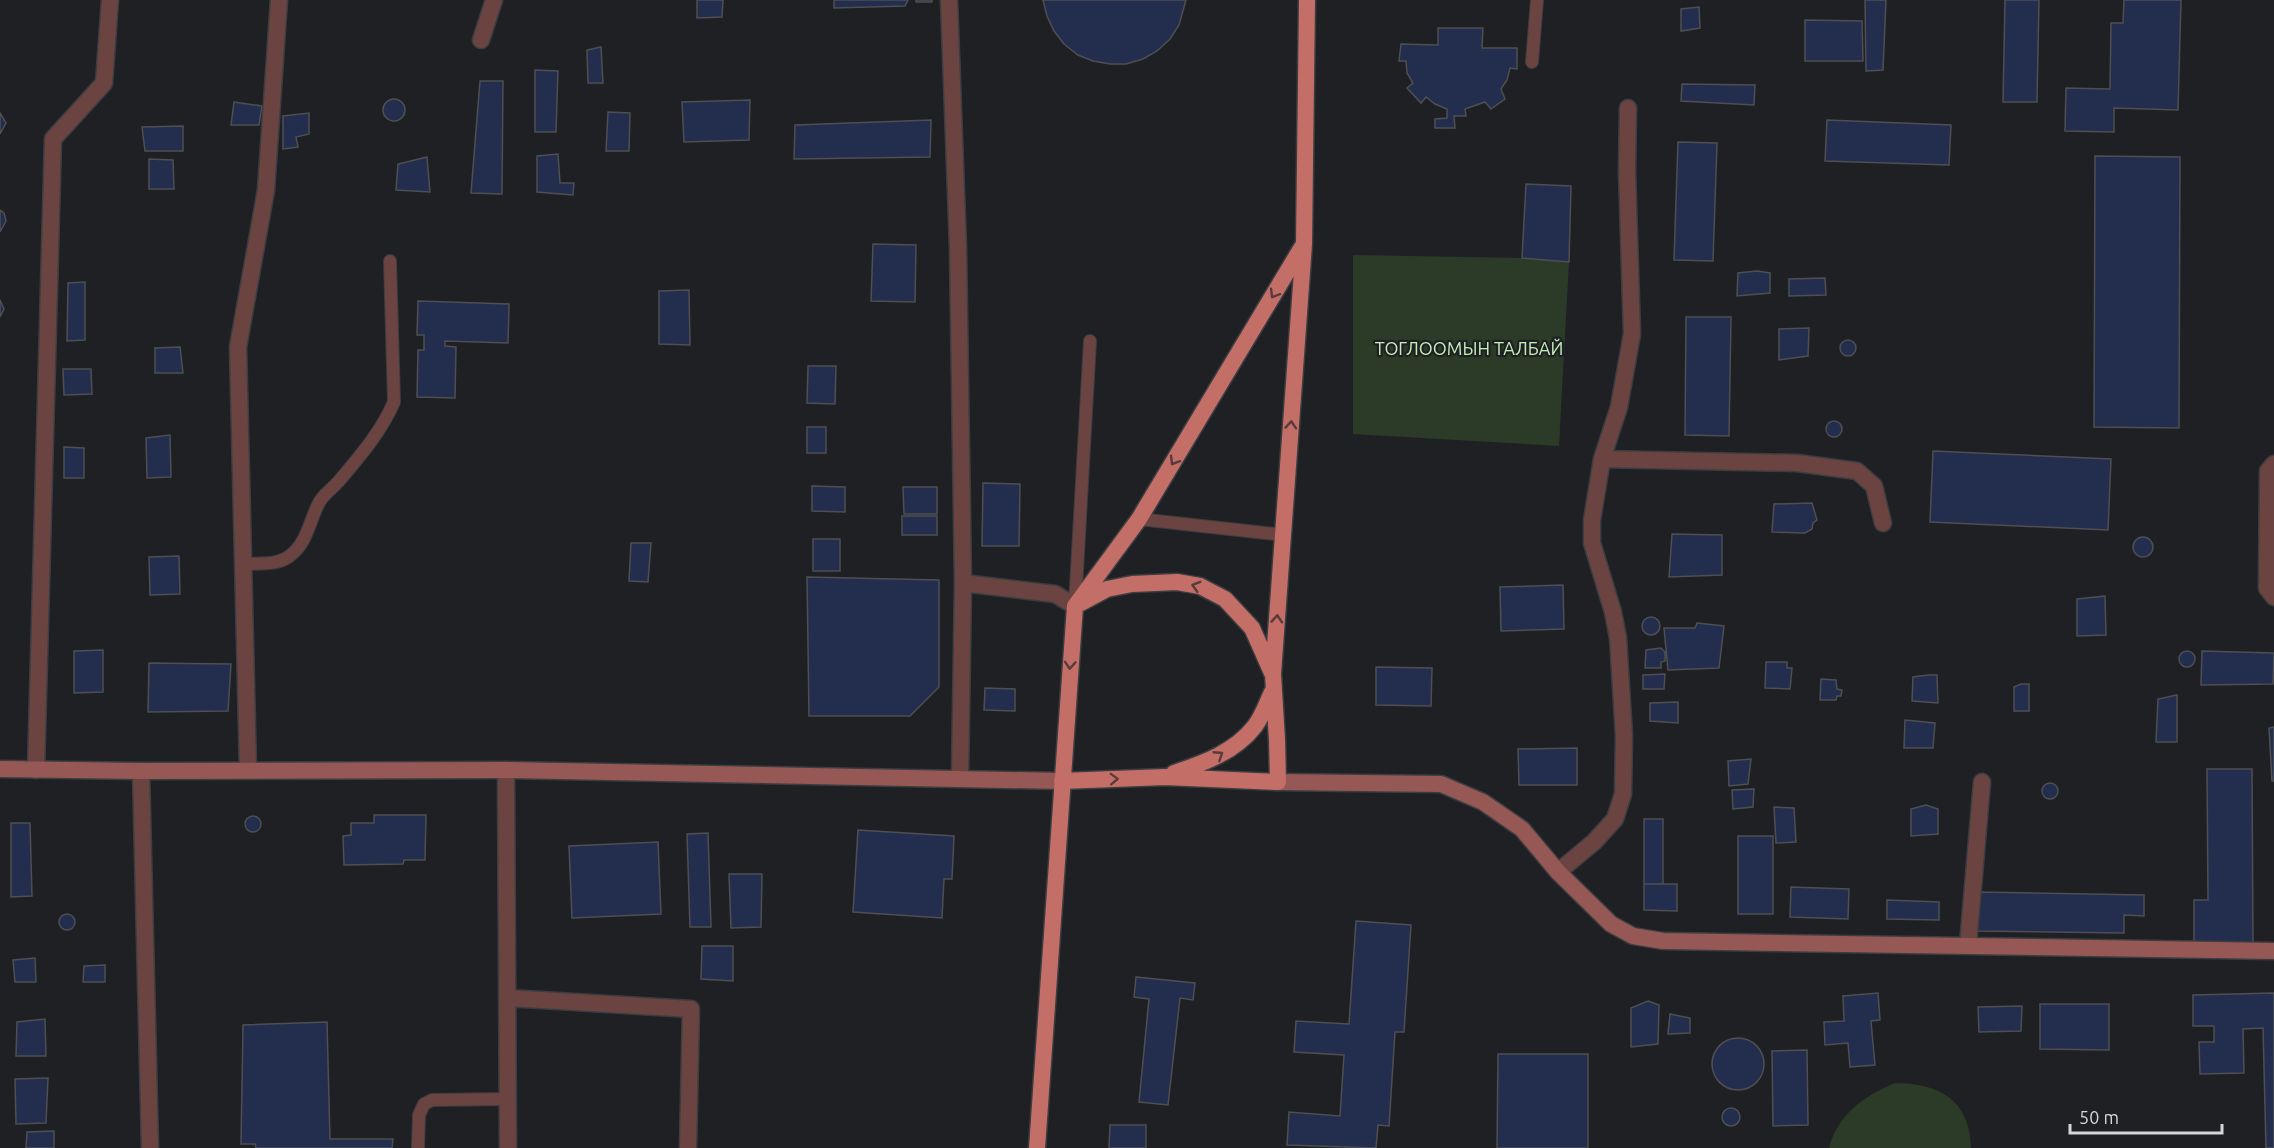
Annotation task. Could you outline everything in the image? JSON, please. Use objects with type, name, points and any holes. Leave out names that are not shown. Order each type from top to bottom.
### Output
[{"type":"highway","points":[[1062,781],[1165,777],[1278,782],[1273,674],[1304,244],[1307,0]]},
{"type":"highway","points":[[1037,1148],[1075,606],[1139,519],[1304,244]]},
{"type":"highway","points":[[1075,606],[1107,589],[1132,584],[1177,582],[1200,586],[1225,599],[1252,628],[1273,674]]},
{"type":"highway","points":[[1165,777],[1214,759],[1235,744],[1256,726],[1273,691]]},
{"type":"main road","points":[[0,769],[506,770],[1062,781]]},
{"type":"main road","points":[[1278,782],[1442,784],[1483,802],[1505,815],[1522,829],[1558,872],[1611,924],[1633,936],[1663,941],[2274,951]]},
{"type":"street","points":[[36,770],[53,139],[105,83],[110,0]]},
{"type":"street","points":[[248,770],[238,347],[266,190],[279,0]]},
{"type":"street","points":[[481,40],[494,0]]},
{"type":"street","points":[[949,0],[958,260],[963,583],[960,778]]},
{"type":"street","points":[[1558,872],[1594,842],[1615,819],[1623,794],[1624,736],[1618,638],[1613,612],[1592,543],[1592,520],[1602,459],[1619,408],[1632,334],[1627,171],[1628,108]]},
{"type":"street","points":[[1602,459],[1797,463],[1857,471],[1874,486],[1883,523]]},
{"type":"street","points":[[2274,464],[2268,471],[2267,588],[2274,597]]},
{"type":"street","points":[[963,583],[1055,594],[1075,606]]},
{"type":"street","points":[[506,770],[508,1148]]},
{"type":"street","points":[[141,771],[150,1148]]},
{"type":"street","points":[[1968,945],[1982,782]]},
{"type":"street","points":[[507,998],[691,1009],[688,1148]]},
{"type":"lane","points":[[1532,62],[1537,0]]},
{"type":"lane","points":[[243,564],[281,562],[294,553],[303,541],[318,503],[326,492],[336,485],[385,422],[394,402],[390,261]]},
{"type":"lane","points":[[1075,606],[1090,341]]},
{"type":"lane","points":[[1139,519],[1283,535]]},
{"type":"lane","points":[[418,1148],[419,1115],[424,1104],[432,1100],[507,1099]]},
{"type":"green space","name":"ТОГЛООМЫН ТАЛБАЙ","points":[[1353,255],[1522,258],[1569,262],[1559,446],[1353,434]]},
{"type":"green space","points":[[1895,1083],[1925,1086],[1949,1098],[1958,1106],[1965,1118],[1971,1148],[1829,1148],[1839,1125],[1854,1108],[1863,1100]]},
{"type":"building","points":[[697,0],[723,0],[722,17],[697,18]]},
{"type":"building","points":[[834,0],[908,0],[905,6],[834,8]]},
{"type":"building","points":[[916,0],[932,0],[932,2],[916,2]]},
{"type":"building","points":[[1043,0],[1186,0],[1179,25],[1170,39],[1157,51],[1143,59],[1126,64],[1110,64],[1078,55],[1064,44],[1054,31]]},
{"type":"building","points":[[1865,0],[1886,0],[1883,70],[1866,71]]},
{"type":"building","points":[[2005,0],[2039,0],[2037,102],[2003,102]]},
{"type":"building","points":[[2124,0],[2181,0],[2178,110],[2114,108],[2114,132],[2065,131],[2066,88],[2110,89],[2111,23],[2123,23]]},
{"type":"building","points":[[1699,7],[1700,28],[1681,31],[1681,9]]},
{"type":"building","points":[[1805,20],[1862,21],[1863,61],[1805,61]]},
{"type":"building","points":[[1438,28],[1483,28],[1482,48],[1517,48],[1517,69],[1510,68],[1507,80],[1501,89],[1505,99],[1491,109],[1485,102],[1465,109],[1466,116],[1454,116],[1455,128],[1435,128],[1435,119],[1447,118],[1447,109],[1426,97],[1421,103],[1407,88],[1413,83],[1407,73],[1406,61],[1399,61],[1401,44],[1438,45]]},
{"type":"building","points":[[601,47],[603,83],[588,83],[587,50]]},
{"type":"building","points":[[535,70],[558,71],[556,132],[535,132]]},
{"type":"building","points":[[480,81],[503,81],[502,194],[471,193]]},
{"type":"building","points":[[1682,84],[1755,85],[1754,105],[1681,101]]},
{"type":"building","points":[[394,99],[402,102],[405,110],[402,118],[394,121],[386,118],[383,110],[386,102]]},
{"type":"building","points":[[750,100],[749,140],[684,142],[682,102]]},
{"type":"building","points":[[234,102],[262,106],[259,125],[231,125]]},
{"type":"building","points":[[608,112],[630,113],[629,151],[606,151]]},
{"type":"building","points":[[0,113],[6,123],[0,134]]},
{"type":"building","points":[[309,113],[309,134],[296,137],[298,147],[283,149],[283,116]]},
{"type":"building","points":[[931,120],[930,157],[794,159],[795,125]]},
{"type":"building","points":[[1827,120],[1951,125],[1949,165],[1825,161]]},
{"type":"building","points":[[183,126],[183,151],[145,151],[142,127]]},
{"type":"building","points":[[1678,142],[1717,143],[1713,261],[1674,260]]},
{"type":"building","points":[[558,154],[560,183],[574,183],[573,195],[537,192],[537,156]]},
{"type":"building","points":[[2095,156],[2180,157],[2179,428],[2094,427]]},
{"type":"building","points":[[427,157],[430,192],[396,190],[398,164]]},
{"type":"building","points":[[149,159],[173,160],[174,189],[149,189]]},
{"type":"building","points":[[1526,184],[1571,186],[1569,262],[1522,258]]},
{"type":"building","points":[[0,210],[4,213],[6,221],[0,232]]},
{"type":"building","points":[[873,244],[916,245],[915,302],[871,301]]},
{"type":"building","points":[[1757,271],[1770,273],[1770,293],[1737,296],[1738,273]]},
{"type":"building","points":[[1825,278],[1826,295],[1789,296],[1789,279]]},
{"type":"building","points":[[85,282],[85,340],[67,341],[68,283]]},
{"type":"building","points":[[689,290],[690,345],[659,344],[659,291]]},
{"type":"building","points":[[0,300],[4,309],[0,317]]},
{"type":"building","points":[[418,301],[509,304],[508,343],[445,341],[445,346],[456,347],[455,398],[417,397],[418,350],[424,350],[424,335],[417,335]]},
{"type":"building","points":[[1686,317],[1731,317],[1729,436],[1685,435]]},
{"type":"building","points":[[1809,328],[1808,356],[1779,360],[1779,329]]},
{"type":"building","points":[[1845,340],[1851,340],[1856,348],[1854,354],[1845,356],[1840,351],[1840,345]]},
{"type":"building","points":[[180,347],[183,373],[155,373],[155,348]]},
{"type":"building","points":[[808,366],[836,366],[835,404],[807,403]]},
{"type":"building","points":[[63,369],[91,369],[92,394],[64,395]]},
{"type":"building","points":[[1831,421],[1837,421],[1842,429],[1840,435],[1831,437],[1826,432],[1826,426]]},
{"type":"building","points":[[807,427],[826,427],[826,453],[807,453]]},
{"type":"building","points":[[170,435],[171,477],[147,478],[146,438]]},
{"type":"building","points":[[64,447],[84,448],[84,478],[64,478]]},
{"type":"building","points":[[1933,451],[2111,459],[2108,530],[1930,522]]},
{"type":"building","points":[[983,483],[1020,484],[1019,546],[982,546]]},
{"type":"building","points":[[812,486],[845,487],[845,512],[812,511]]},
{"type":"building","points":[[903,487],[937,487],[937,514],[904,514]]},
{"type":"building","points":[[1812,503],[1817,520],[1813,523],[1812,529],[1805,533],[1772,532],[1774,504]]},
{"type":"building","points":[[902,516],[937,516],[937,535],[902,535]]},
{"type":"building","points":[[1672,534],[1722,535],[1722,575],[1669,577]]},
{"type":"building","points":[[2143,537],[2150,540],[2153,547],[2150,554],[2143,557],[2136,554],[2133,547],[2136,540]]},
{"type":"building","points":[[813,539],[840,539],[840,571],[813,571]]},
{"type":"building","points":[[631,543],[651,543],[648,582],[629,581]]},
{"type":"building","points":[[179,556],[180,594],[150,595],[149,557]]},
{"type":"building","points":[[807,577],[939,580],[939,687],[910,716],[809,716]]},
{"type":"building","points":[[1563,585],[1564,629],[1501,631],[1500,587]]},
{"type":"building","points":[[2105,596],[2106,635],[2077,636],[2077,599]]},
{"type":"building","points":[[1651,617],[1657,620],[1660,626],[1657,632],[1651,635],[1645,632],[1642,626],[1645,620]]},
{"type":"building","points":[[1697,623],[1724,626],[1719,668],[1668,670],[1664,628],[1695,628]]},
{"type":"building","points":[[1661,648],[1665,652],[1665,661],[1661,662],[1661,668],[1645,668],[1646,650]]},
{"type":"building","points":[[103,650],[103,692],[74,693],[74,651]]},
{"type":"building","points":[[2184,651],[2190,651],[2195,659],[2193,665],[2184,667],[2179,662],[2179,656]]},
{"type":"building","points":[[2202,651],[2274,653],[2273,684],[2201,685]]},
{"type":"building","points":[[1766,662],[1787,662],[1787,668],[1792,668],[1790,689],[1765,688]]},
{"type":"building","points":[[149,663],[231,664],[228,711],[148,712]]},
{"type":"building","points":[[1376,667],[1432,668],[1431,706],[1376,705]]},
{"type":"building","points":[[1665,674],[1664,689],[1643,689],[1643,675]]},
{"type":"building","points":[[1937,675],[1938,703],[1912,701],[1913,677]]},
{"type":"building","points":[[1821,679],[1836,680],[1837,689],[1842,690],[1841,696],[1837,696],[1836,700],[1820,700]]},
{"type":"building","points":[[2029,684],[2029,711],[2014,711],[2014,687]]},
{"type":"building","points":[[985,688],[1015,689],[1015,711],[984,710]]},
{"type":"building","points":[[2177,695],[2177,742],[2156,742],[2158,699]]},
{"type":"building","points":[[1678,702],[1678,723],[1650,721],[1650,703]]},
{"type":"building","points":[[1905,720],[1935,723],[1933,748],[1904,748]]},
{"type":"building","points":[[2274,727],[2274,781],[2272,781],[2269,728]]},
{"type":"building","points":[[1577,748],[1577,785],[1519,785],[1518,749]]},
{"type":"building","points":[[1751,759],[1748,784],[1729,786],[1728,761]]},
{"type":"building","points":[[2207,769],[2252,769],[2253,944],[2194,945],[2194,900],[2208,900]]},
{"type":"building","points":[[2047,783],[2053,783],[2058,791],[2056,797],[2047,799],[2042,794],[2042,788]]},
{"type":"building","points":[[1754,789],[1753,807],[1733,809],[1732,790]]},
{"type":"building","points":[[1926,805],[1938,809],[1938,834],[1911,836],[1911,809]]},
{"type":"building","points":[[1774,807],[1794,808],[1796,842],[1776,843]]},
{"type":"building","points":[[374,815],[426,815],[425,860],[404,860],[403,864],[344,865],[343,836],[351,835],[351,823],[374,823]]},
{"type":"building","points":[[250,816],[256,816],[261,824],[259,830],[250,832],[245,827],[245,821]]},
{"type":"building","points":[[1644,819],[1663,819],[1663,884],[1644,884]]},
{"type":"building","points":[[11,823],[30,823],[32,896],[11,897]]},
{"type":"building","points":[[858,830],[954,836],[952,879],[944,879],[942,918],[853,912]]},
{"type":"building","points":[[708,833],[711,927],[690,927],[687,834]]},
{"type":"building","points":[[1738,836],[1773,836],[1773,914],[1738,914]]},
{"type":"building","points":[[658,842],[661,914],[572,918],[569,846]]},
{"type":"building","points":[[729,874],[762,874],[761,927],[731,928]]},
{"type":"building","points":[[1644,884],[1677,884],[1677,911],[1644,910]]},
{"type":"building","points":[[1791,887],[1849,889],[1848,919],[1790,917]]},
{"type":"building","points":[[1977,892],[2144,895],[2144,916],[2124,915],[2124,933],[1977,931]]},
{"type":"building","points":[[1887,900],[1939,902],[1939,920],[1887,919]]},
{"type":"building","points":[[64,914],[70,914],[75,922],[73,928],[64,930],[59,925],[59,919]]},
{"type":"building","points":[[1356,921],[1411,925],[1404,1032],[1395,1032],[1389,1126],[1378,1125],[1376,1148],[1287,1145],[1289,1112],[1340,1116],[1344,1055],[1294,1052],[1296,1021],[1349,1024]]},
{"type":"building","points":[[702,946],[733,946],[733,981],[701,979]]},
{"type":"building","points":[[35,958],[36,982],[15,982],[13,960]]},
{"type":"building","points":[[105,965],[105,982],[83,982],[84,966]]},
{"type":"building","points":[[1136,977],[1195,983],[1193,1000],[1180,998],[1168,1105],[1139,1102],[1149,999],[1134,997]]},
{"type":"building","points":[[1878,993],[1880,1020],[1871,1021],[1875,1065],[1850,1067],[1848,1043],[1825,1045],[1824,1022],[1844,1021],[1843,996]]},
{"type":"building","points":[[2274,993],[2274,1148],[2266,1148],[2263,1028],[2243,1029],[2244,1073],[2200,1074],[2199,1042],[2214,1042],[2214,1026],[2193,1026],[2193,995]]},
{"type":"building","points":[[1648,1001],[1659,1005],[1658,1044],[1631,1047],[1631,1008]]},
{"type":"building","points":[[2040,1004],[2109,1004],[2109,1050],[2040,1049]]},
{"type":"building","points":[[2022,1006],[2021,1031],[1979,1032],[1978,1007]]},
{"type":"building","points":[[1670,1014],[1690,1018],[1690,1033],[1668,1034]]},
{"type":"building","points":[[45,1019],[46,1056],[16,1056],[17,1022]]},
{"type":"building","points":[[327,1022],[330,1139],[393,1139],[392,1148],[256,1148],[255,1144],[241,1144],[243,1025]]},
{"type":"building","points":[[1738,1038],[1748,1040],[1756,1046],[1762,1054],[1764,1064],[1762,1074],[1756,1082],[1748,1088],[1738,1090],[1728,1088],[1720,1082],[1714,1074],[1712,1064],[1714,1054],[1720,1046],[1728,1040]]},
{"type":"building","points":[[1807,1050],[1808,1125],[1773,1126],[1772,1051]]},
{"type":"building","points":[[1498,1054],[1588,1054],[1588,1148],[1497,1148]]},
{"type":"building","points":[[48,1078],[46,1123],[16,1124],[15,1079]]},
{"type":"building","points":[[1731,1108],[1737,1111],[1740,1117],[1737,1123],[1731,1126],[1725,1123],[1722,1117],[1725,1111]]},
{"type":"building","points":[[1110,1125],[1146,1125],[1146,1148],[1109,1148]]},
{"type":"building","points":[[54,1131],[54,1148],[26,1148],[27,1132]]}]
